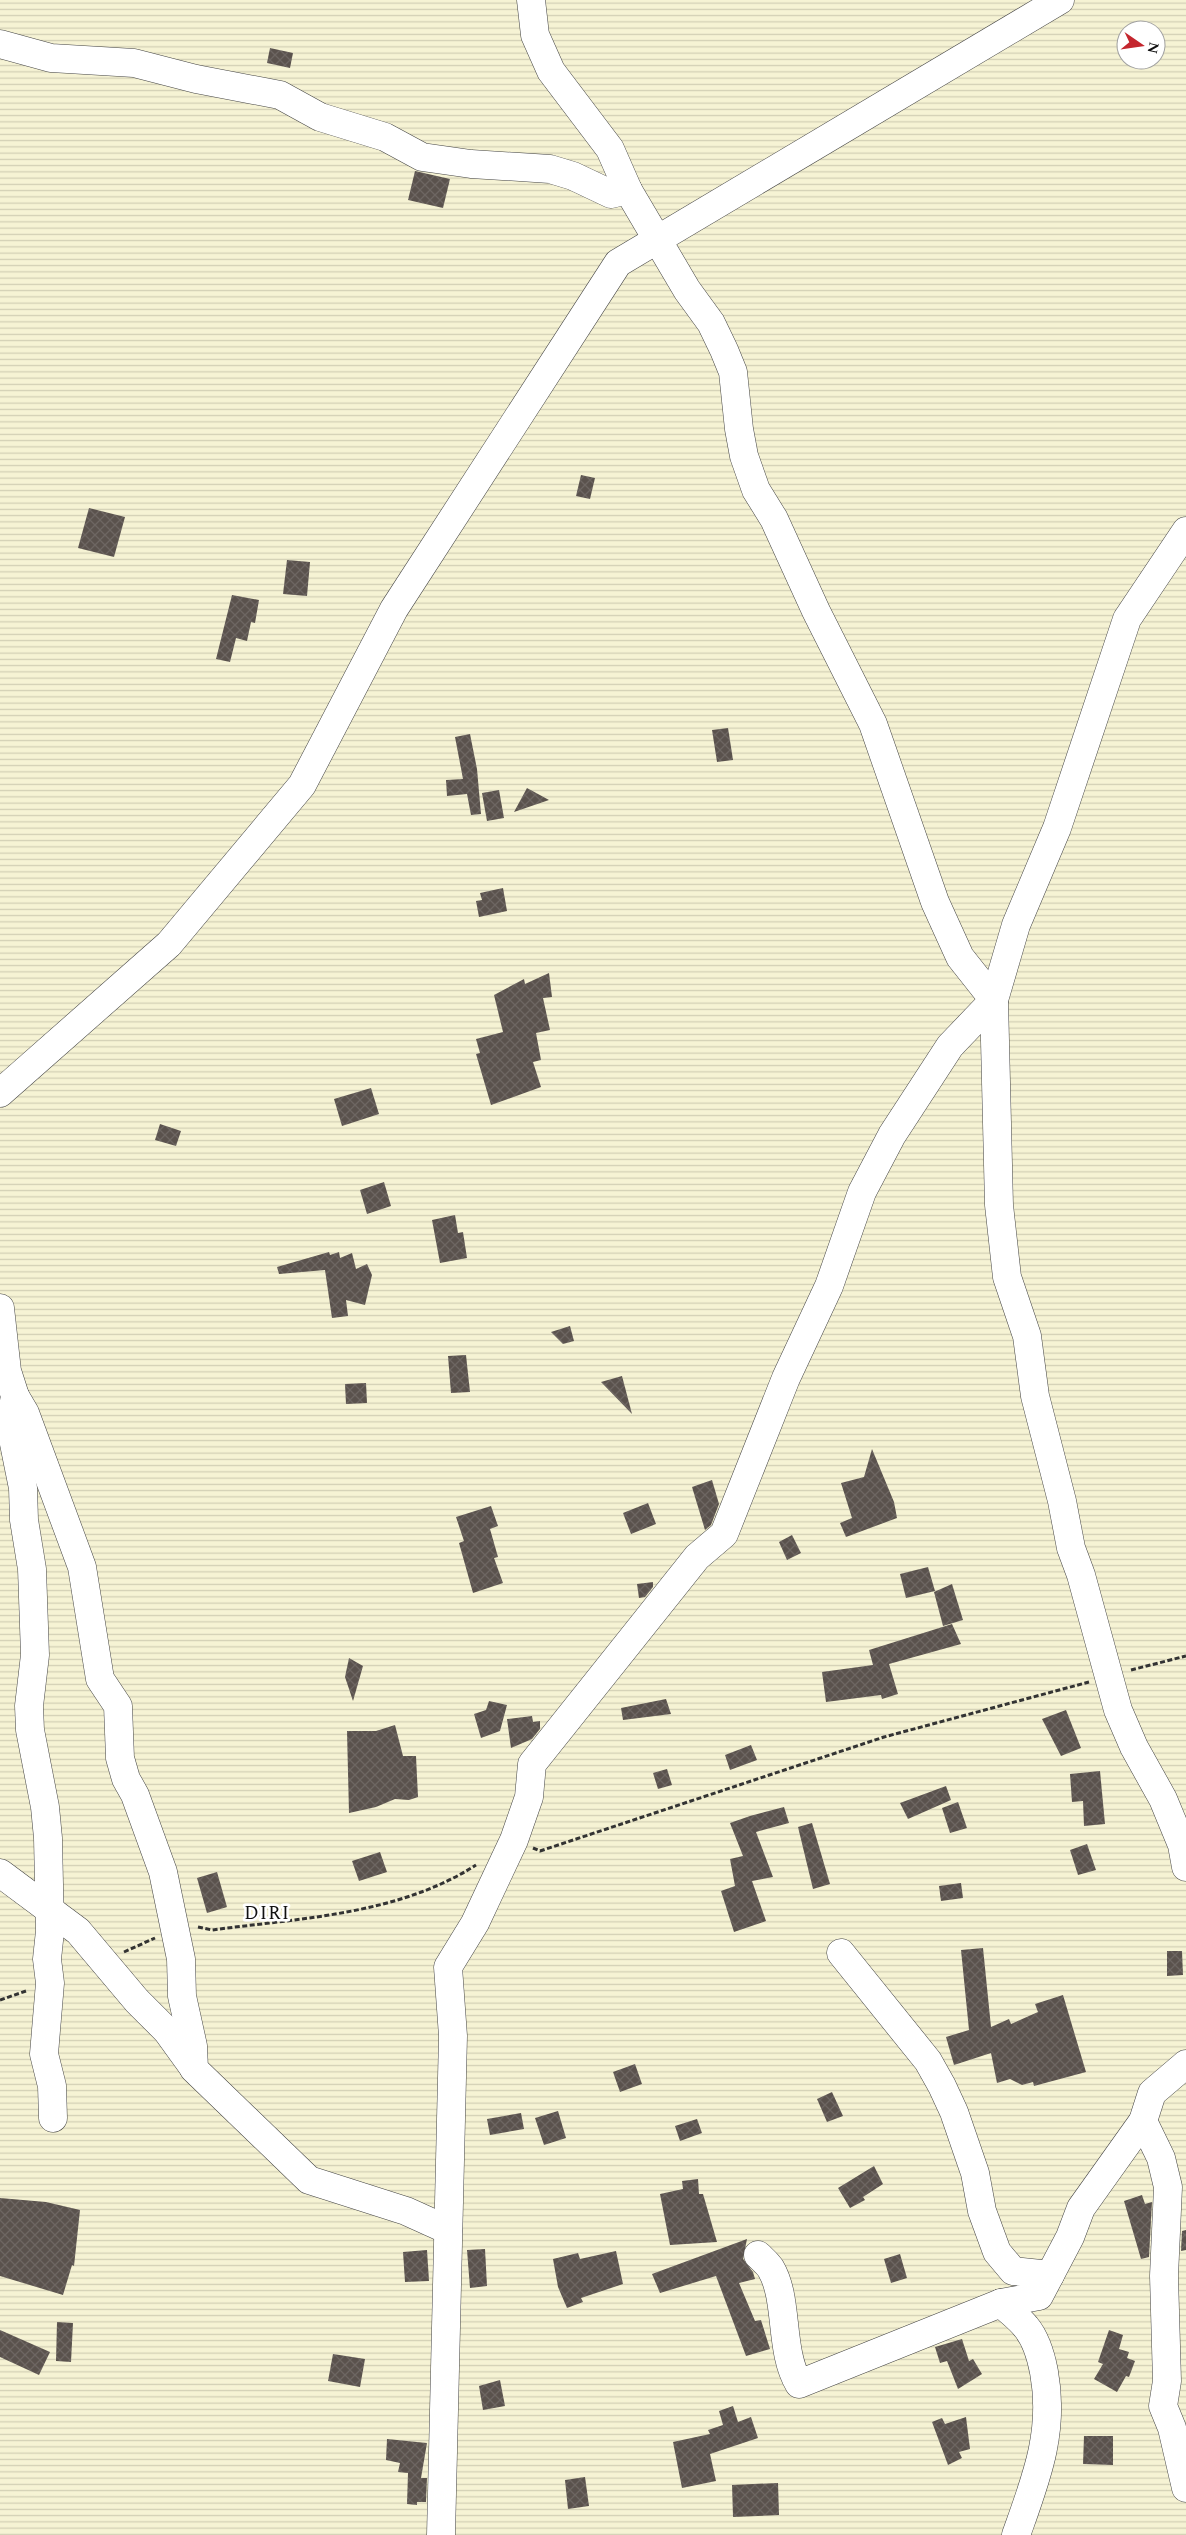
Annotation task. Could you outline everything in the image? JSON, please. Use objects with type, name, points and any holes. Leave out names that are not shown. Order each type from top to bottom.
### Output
[{"type":"street","points":[[531,0],[535,35],[551,71],[610,149],[628,190],[687,290],[711,323],[724,350],[733,372],[739,430],[744,456],[756,490],[774,519],[816,611],[873,724],[932,894],[960,957],[994,1000]]},
{"type":"street","points":[[0,1093],[169,944],[302,785],[394,609],[618,264],[1060,0]]},
{"type":"street","points":[[0,44],[51,58],[134,64],[196,79],[280,95],[320,117],[385,137],[422,157],[471,164],[550,169],[573,176],[611,194],[628,190]]},
{"type":"street","points":[[1186,531],[1127,619],[1057,828],[1016,925],[994,1000],[999,1204],[1007,1276],[1027,1336],[1035,1396],[1062,1501],[1071,1548],[1081,1575],[1118,1710],[1134,1747],[1163,1799],[1182,1845],[1186,1867]]},
{"type":"street","points":[[441,2535],[453,2036],[448,1967],[475,1923],[514,1840],[529,1797],[532,1764],[697,1556],[724,1534],[786,1378],[829,1286],[862,1192],[892,1135],[950,1046],[994,1000]]},
{"type":"street","points":[[0,1308],[7,1371],[15,1396],[25,1413],[82,1567],[100,1679],[118,1706],[120,1758],[126,1779],[135,1795],[163,1872],[182,1959],[182,1996],[193,2046],[194,2069]]},
{"type":"street","points":[[15,1396],[10,1424],[23,1488],[34,1612],[35,1655],[28,1706],[30,1730],[48,1830],[48,1910],[50,1931],[47,1959],[50,1982],[44,2054],[52,2086],[53,2118]]},
{"type":"street","points":[[0,1873],[78,1931],[137,2001],[167,2031],[194,2069],[309,2180],[406,2211],[448,2230]]},
{"type":"street","points":[[841,1953],[928,2061],[942,2086],[954,2112],[975,2173],[982,2211],[997,2252],[1013,2271],[1050,2275]]},
{"type":"street","points":[[758,2254],[772,2270],[780,2298],[792,2372],[799,2384],[1000,2303],[1039,2296],[1070,2237],[1081,2208],[1143,2121],[1152,2093],[1186,2064]]},
{"type":"street","points":[[1143,2121],[1161,2158],[1168,2187],[1164,2276],[1167,2381],[1163,2406],[1172,2428],[1186,2488]]},
{"type":"street","points":[[1000,2303],[1026,2327],[1040,2353],[1048,2394],[1046,2435],[1041,2464],[1016,2535]]},
{"type":"path","points":[[514,1840],[540,1851],[884,1737],[1186,1656]]},
{"type":"path","points":[[105,1961],[154,1938],[173,1920],[212,1930],[372,1908],[451,1880],[483,1860]]},
{"type":"path","points":[[0,2000],[50,1982]]},
{"type":"shaded area","points":[[0,0],[1186,0],[1186,2535],[0,2535]]},
{"type":"building","points":[[270,48],[293,53],[290,68],[267,63]]},
{"type":"building","points":[[415,171],[450,179],[443,208],[408,200]]},
{"type":"building","points":[[581,475],[595,478],[590,499],[576,496]]},
{"type":"building","points":[[89,508],[125,517],[114,557],[78,548]]},
{"type":"building","points":[[287,560],[310,562],[307,596],[283,594]]},
{"type":"building","points":[[232,595],[259,600],[255,623],[251,622],[247,641],[236,638],[230,662],[216,659]]},
{"type":"building","points":[[728,728],[733,760],[717,762],[712,730]]},
{"type":"building","points":[[470,734],[477,769],[481,814],[471,815],[467,794],[447,796],[446,780],[463,779],[455,737]]},
{"type":"building","points":[[527,788],[549,800],[514,812]]},
{"type":"building","points":[[499,790],[504,818],[487,821],[482,793]]},
{"type":"building","points":[[503,888],[507,911],[479,917],[476,901],[482,900],[480,893]]},
{"type":"building","points":[[549,973],[552,997],[543,998],[550,1030],[536,1033],[541,1060],[533,1062],[541,1087],[491,1105],[476,1054],[480,1053],[476,1039],[503,1032],[494,995],[524,979],[525,984]]},
{"type":"building","points":[[371,1088],[379,1114],[342,1126],[334,1099]]},
{"type":"building","points":[[160,1124],[181,1131],[176,1146],[155,1140]]},
{"type":"building","points":[[384,1182],[391,1206],[367,1214],[360,1190]]},
{"type":"building","points":[[455,1215],[458,1233],[463,1232],[467,1258],[440,1263],[432,1220]]},
{"type":"building","points":[[329,1252],[330,1255],[339,1252],[340,1258],[352,1253],[356,1269],[367,1264],[372,1275],[365,1305],[346,1300],[348,1316],[332,1318],[325,1270],[279,1274],[277,1267]]},
{"type":"building","points":[[570,1326],[574,1341],[563,1344],[551,1332]]},
{"type":"building","points":[[466,1355],[470,1392],[451,1393],[448,1356]]},
{"type":"building","points":[[622,1376],[632,1414],[601,1382]]},
{"type":"building","points":[[366,1383],[367,1403],[346,1404],[345,1384]]},
{"type":"building","points":[[872,1449],[894,1502],[897,1518],[846,1537],[840,1523],[852,1518],[841,1483],[864,1477]]},
{"type":"building","points":[[712,1480],[719,1504],[711,1525],[705,1530],[692,1487]]},
{"type":"building","points":[[648,1503],[656,1524],[631,1534],[623,1513]]},
{"type":"building","points":[[491,1506],[498,1526],[490,1529],[498,1557],[494,1558],[503,1583],[473,1593],[459,1543],[464,1541],[456,1517]]},
{"type":"building","points":[[792,1535],[801,1553],[787,1560],[779,1542]]},
{"type":"building","points":[[928,1567],[935,1591],[906,1598],[900,1574]]},
{"type":"building","points":[[653,1582],[653,1587],[645,1597],[639,1598],[637,1584]]},
{"type":"building","points":[[952,1584],[963,1620],[943,1626],[934,1592]]},
{"type":"building","points":[[952,1624],[961,1644],[889,1664],[898,1694],[882,1699],[881,1695],[826,1702],[822,1672],[873,1665],[869,1650]]},
{"type":"building","points":[[349,1658],[363,1666],[353,1701],[345,1677]]},
{"type":"building","points":[[666,1699],[671,1714],[623,1720],[621,1708]]},
{"type":"building","points":[[489,1701],[507,1705],[500,1731],[481,1738],[474,1714],[486,1710]]},
{"type":"building","points":[[1066,1710],[1081,1748],[1061,1756],[1042,1719]]},
{"type":"building","points":[[532,1716],[533,1722],[540,1721],[540,1729],[532,1739],[511,1748],[507,1719]]},
{"type":"building","points":[[395,1725],[403,1756],[416,1756],[418,1797],[409,1800],[395,1799],[376,1807],[349,1813],[347,1731],[376,1731]]},
{"type":"building","points":[[751,1745],[757,1760],[730,1770],[725,1755]]},
{"type":"building","points":[[667,1769],[672,1785],[658,1789],[653,1773]]},
{"type":"building","points":[[1100,1771],[1105,1824],[1084,1826],[1083,1801],[1072,1802],[1070,1774]]},
{"type":"building","points":[[946,1786],[951,1800],[908,1819],[900,1803]]},
{"type":"building","points":[[958,1802],[967,1828],[950,1833],[942,1808]]},
{"type":"building","points":[[784,1807],[789,1823],[756,1832],[773,1877],[752,1881],[766,1921],[734,1932],[721,1891],[735,1886],[730,1859],[743,1856],[730,1823]]},
{"type":"building","points":[[812,1823],[830,1884],[813,1889],[798,1827]]},
{"type":"building","points":[[1087,1844],[1096,1870],[1078,1875],[1070,1850]]},
{"type":"building","points":[[380,1852],[387,1872],[359,1881],[352,1861]]},
{"type":"building","points":[[217,1872],[227,1907],[207,1913],[197,1878]]},
{"type":"building","points":[[961,1883],[963,1898],[941,1901],[939,1886]]},
{"type":"building","points":[[983,1948],[991,2027],[1009,2019],[1011,2024],[1038,2012],[1035,2004],[1063,1995],[1086,2072],[1034,2086],[1033,2082],[1022,2085],[1010,2079],[997,2083],[991,2053],[954,2065],[946,2037],[969,2030],[961,1950]]},
{"type":"building","points":[[1167,1951],[1182,1951],[1183,1975],[1167,1976]]},
{"type":"building","points":[[635,2064],[642,2084],[620,2092],[613,2072]]},
{"type":"building","points":[[832,2092],[843,2116],[827,2122],[817,2099]]},
{"type":"building","points":[[558,2111],[566,2138],[544,2145],[535,2118]]},
{"type":"building","points":[[521,2113],[524,2129],[490,2135],[487,2119]]},
{"type":"building","points":[[697,2119],[702,2133],[680,2141],[675,2126]]},
{"type":"building","points":[[874,2166],[883,2184],[863,2197],[865,2200],[850,2208],[838,2188]]},
{"type":"building","points":[[698,2179],[699,2194],[703,2194],[717,2242],[670,2245],[660,2194],[683,2189],[682,2181]]},
{"type":"building","points":[[1142,2195],[1145,2204],[1152,2202],[1149,2257],[1141,2259],[1124,2201]]},
{"type":"building","points":[[0,2198],[46,2202],[80,2210],[74,2266],[72,2265],[63,2295],[0,2276]]},
{"type":"building","points":[[1186,2230],[1186,2250],[1181,2251],[1182,2231]]},
{"type":"building","points":[[747,2239],[743,2259],[753,2272],[755,2279],[739,2283],[755,2321],[761,2320],[770,2349],[746,2356],[716,2276],[660,2293],[652,2274]]},
{"type":"building","points":[[485,2249],[487,2286],[470,2288],[467,2250]]},
{"type":"building","points":[[427,2250],[429,2281],[405,2282],[403,2252]]},
{"type":"building","points":[[616,2251],[623,2284],[581,2298],[583,2302],[567,2308],[558,2287],[553,2259],[578,2253],[580,2259]]},
{"type":"building","points":[[900,2254],[907,2278],[891,2283],[884,2259]]},
{"type":"building","points":[[57,2322],[73,2323],[71,2362],[56,2361]]},
{"type":"building","points":[[0,2330],[50,2352],[39,2375],[0,2357]]},
{"type":"building","points":[[1109,2330],[1123,2335],[1119,2349],[1129,2352],[1127,2358],[1135,2361],[1129,2377],[1126,2376],[1117,2392],[1094,2379],[1103,2364],[1098,2362]]},
{"type":"building","points":[[962,2339],[969,2361],[973,2359],[982,2374],[958,2389],[947,2361],[940,2363],[935,2347]]},
{"type":"building","points":[[333,2354],[365,2359],[360,2387],[328,2381]]},
{"type":"building","points":[[500,2380],[505,2406],[483,2410],[479,2386]]},
{"type":"building","points":[[733,2406],[738,2422],[751,2417],[758,2438],[710,2454],[716,2481],[682,2488],[673,2442],[710,2434],[708,2430],[723,2425],[719,2411]]},
{"type":"building","points":[[966,2417],[970,2449],[959,2452],[962,2458],[948,2465],[932,2422],[942,2418],[945,2424]]},
{"type":"building","points":[[1084,2436],[1113,2436],[1113,2465],[1083,2464]]},
{"type":"building","points":[[387,2439],[427,2443],[421,2478],[427,2478],[426,2502],[417,2502],[417,2505],[407,2504],[408,2473],[398,2472],[400,2463],[386,2460]]},
{"type":"building","points":[[585,2477],[589,2506],[568,2509],[565,2480]]},
{"type":"building","points":[[778,2483],[779,2515],[733,2517],[732,2485]]},
{"type":"district","name":"DIRI","points":[[267,1913]]}]
